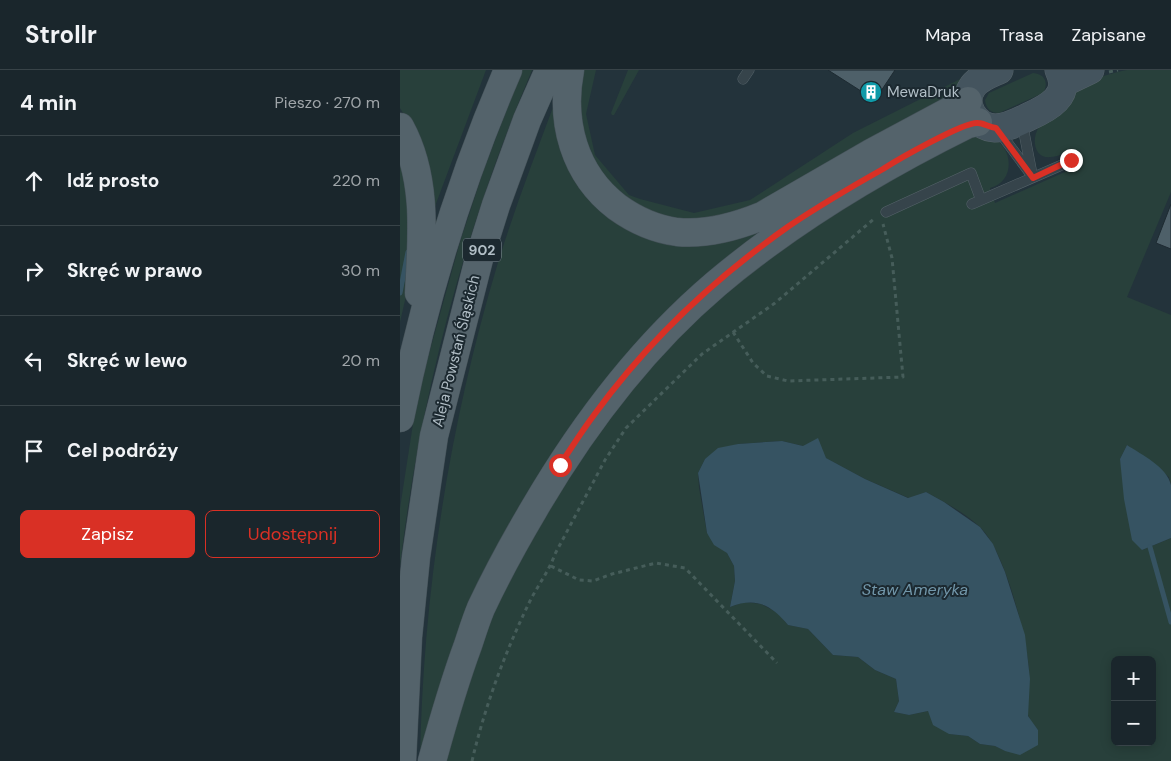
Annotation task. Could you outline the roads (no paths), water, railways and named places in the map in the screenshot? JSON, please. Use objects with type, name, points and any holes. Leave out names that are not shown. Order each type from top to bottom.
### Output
[{"type":"main road","name":"902","points":[[400,418],[416,345],[447,234],[490,113],[508,70]]},
{"type":"main road","name":"Aleja Powstań Śląskich","points":[[402,761],[408,637],[417,548],[434,436],[466,307],[485,241],[527,120],[549,70]]},
{"type":"main road","points":[[570,70],[566,106],[568,125],[580,164],[605,197],[621,210],[646,224],[674,232],[718,230],[745,223],[762,216],[871,153],[991,118]]},
{"type":"main road","points":[[991,118],[974,86],[984,77],[999,70]]},
{"type":"main road","points":[[432,761],[450,694],[480,610],[504,559],[560,465],[594,415],[628,372],[682,315],[714,285],[790,226],[835,197],[903,157],[968,124],[991,118],[1045,110],[1057,100],[1061,93],[1061,76],[1090,70]]},
{"type":"main road","points":[[400,126],[413,159],[421,206],[422,222],[416,345]]},
{"type":"lane","points":[[743,79],[749,70]]},
{"type":"lane","points":[[991,118],[1033,178]]},
{"type":"lane","points":[[991,118],[1033,178]]},
{"type":"lane","points":[[883,213],[971,173],[977,202],[1071,160]]},
{"type":"water","name":"Staw Ameryka","points":[[818,438],[826,458],[865,479],[908,498],[926,492],[980,527],[993,544],[1005,572],[1025,635],[1030,679],[1028,716],[1038,730],[1038,745],[1020,755],[995,746],[980,744],[968,736],[949,734],[933,725],[928,711],[909,715],[894,712],[899,701],[896,679],[875,670],[858,657],[833,655],[808,629],[788,625],[769,607],[762,604],[747,603],[730,607],[735,581],[734,566],[727,553],[714,545],[707,533],[698,473],[705,459],[718,448],[738,444],[782,441],[803,446]]},
{"type":"water","points":[[1127,445],[1159,467],[1169,479],[1171,485],[1171,538],[1142,550],[1132,540],[1124,499],[1120,459]]},
{"type":"waterway","points":[[400,293],[408,252]]},
{"type":"waterway","points":[[1150,547],[1171,622]]},
{"type":"place","name":"MewaDruk","points":[[871,92]]}]
